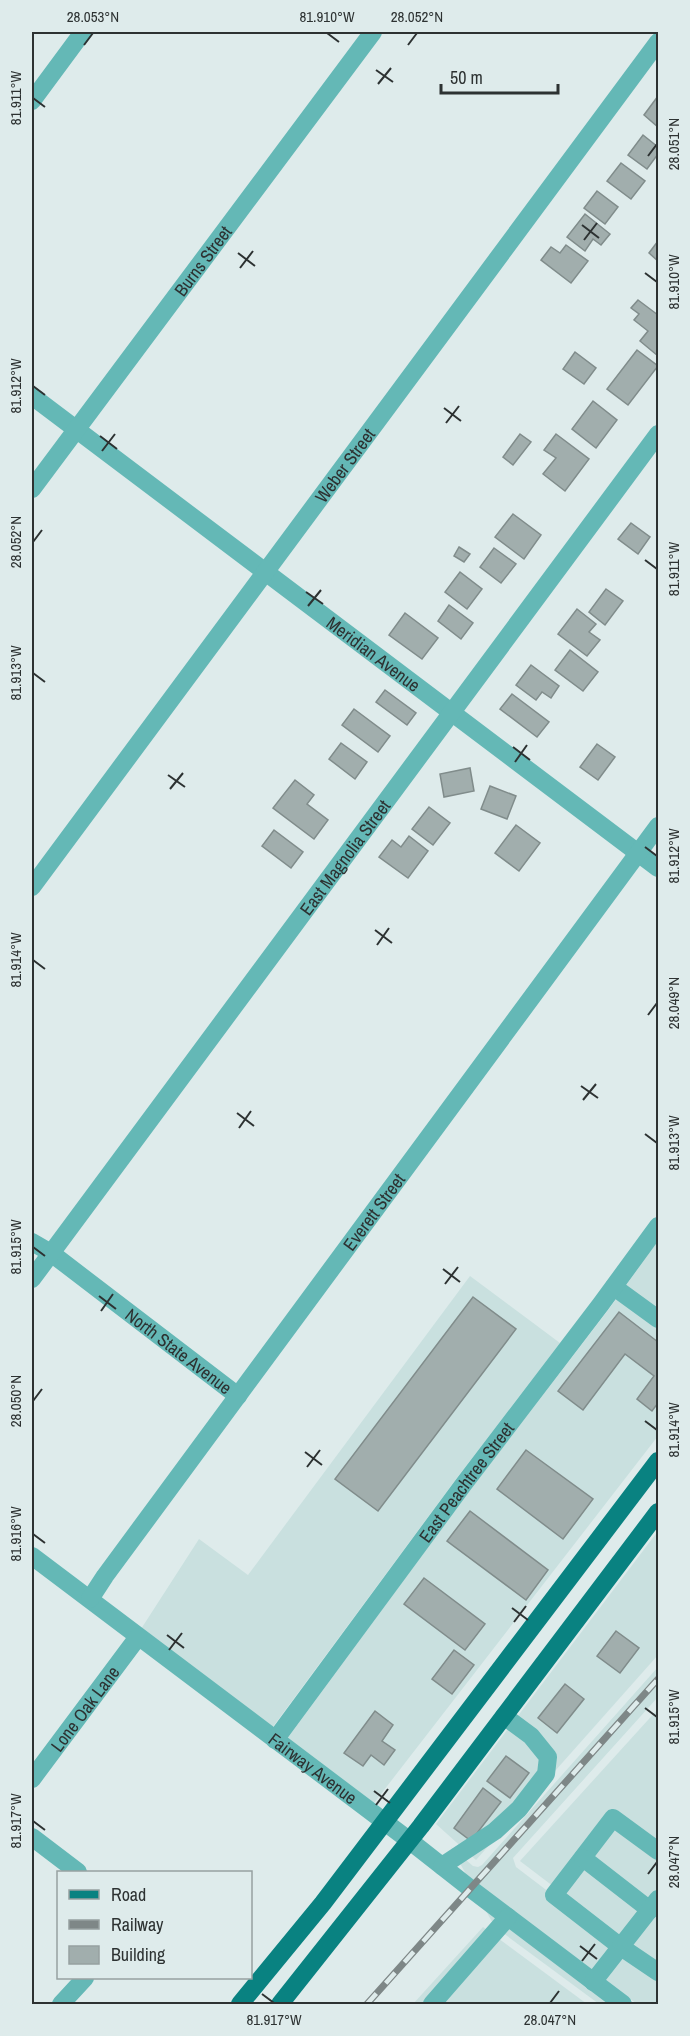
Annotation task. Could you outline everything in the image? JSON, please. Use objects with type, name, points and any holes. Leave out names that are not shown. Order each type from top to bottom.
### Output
[{"type":"main road","points":[[240,2004],[323,1903],[658,1461]]},
{"type":"main road","points":[[280,2004],[410,1840],[658,1512]]},
{"type":"street","points":[[32,101],[83,32]]},
{"type":"street","name":"Burns Street","points":[[32,489],[373,32]]},
{"type":"street","name":"Weber Street","points":[[32,887],[658,42]]},
{"type":"street","name":"Meridian Avenue","points":[[32,396],[658,868]]},
{"type":"street","name":"East Magnolia Street","points":[[32,1280],[658,434]]},
{"type":"street","name":"Everett Street","points":[[90,1599],[658,826]]},
{"type":"street","name":"East Peachtree Street","points":[[275,1740],[658,1226]]},
{"type":"street","name":"North State Avenue","points":[[32,1242],[51,1253],[238,1396]]},
{"type":"street","points":[[614,1287],[658,1319]]},
{"type":"street","name":"Fairway Avenue","points":[[32,1556],[410,1840],[623,2004]]},
{"type":"street","name":"Lone Oak Lane","points":[[32,1779],[138,1637]]},
{"type":"street","points":[[442,1866],[495,1831],[519,1809],[546,1774],[548,1757],[531,1736],[504,1716]]},
{"type":"street","points":[[658,1851],[613,1818],[554,1895],[621,1947],[658,1972]]},
{"type":"street","points":[[32,1837],[77,1871]]},
{"type":"street","points":[[583,1858],[654,1904],[593,1982]]},
{"type":"street","points":[[432,2004],[508,1917]]},
{"type":"street","points":[[61,2004],[83,1979]]},
{"type":"shaded area","points":[[658,1241],[658,1436],[374,1803],[287,1739],[470,1490],[609,1309]]},
{"type":"shaded area","points":[[470,1276],[560,1343],[456,1479],[272,1728],[141,1629],[199,1539],[248,1575]]},
{"type":"shaded area","points":[[658,1531],[658,1655],[476,1860],[436,1824]]},
{"type":"shaded area","points":[[658,1667],[658,1697],[513,1858],[516,1867],[658,1975],[658,2004],[637,2004],[467,1876],[451,1847],[473,1866],[482,1865]]},
{"type":"shaded area","points":[[658,1709],[658,1966],[520,1861]]},
{"type":"shaded area","points":[[486,1911],[610,2004],[599,2004],[495,1927]]},
{"type":"shaded area","points":[[483,1927],[587,2004],[413,2004]]},
{"type":"building","points":[[658,96],[658,127],[644,115]]},
{"type":"building","points":[[643,135],[658,147],[658,154],[647,169],[628,155]]},
{"type":"building","points":[[621,163],[645,181],[631,199],[607,181]]},
{"type":"building","points":[[597,191],[618,207],[605,224],[584,208]]},
{"type":"building","points":[[585,214],[610,234],[601,245],[593,239],[585,251],[567,237]]},
{"type":"building","points":[[658,241],[658,261],[649,253]]},
{"type":"building","points":[[566,245],[588,261],[571,283],[541,260],[551,247],[560,253]]},
{"type":"building","points":[[638,300],[658,315],[658,356],[640,341],[648,331],[634,320],[639,314],[631,308]]},
{"type":"building","points":[[637,350],[658,366],[628,405],[607,389]]},
{"type":"building","points":[[575,352],[596,368],[584,384],[563,369]]},
{"type":"building","points":[[593,401],[617,420],[596,448],[572,429]]},
{"type":"building","points":[[520,434],[531,442],[513,465],[503,457]]},
{"type":"building","points":[[556,434],[589,459],[565,491],[543,474],[556,458],[544,450]]},
{"type":"building","points":[[513,514],[541,535],[524,559],[495,537]]},
{"type":"building","points":[[631,523],[650,537],[638,554],[618,539]]},
{"type":"building","points":[[459,547],[470,554],[464,562],[454,556]]},
{"type":"building","points":[[494,548],[516,564],[501,583],[480,567]]},
{"type":"building","points":[[460,572],[482,589],[467,609],[445,592]]},
{"type":"building","points":[[606,589],[623,601],[605,625],[589,612]]},
{"type":"building","points":[[449,605],[473,623],[461,639],[438,621]]},
{"type":"building","points":[[577,609],[596,624],[589,632],[600,640],[587,656],[558,634]]},
{"type":"building","points":[[405,613],[438,638],[422,659],[389,635]]},
{"type":"building","points":[[570,650],[598,672],[583,691],[555,670]]},
{"type":"building","points":[[531,665],[559,686],[551,698],[542,692],[536,700],[516,685]]},
{"type":"building","points":[[385,690],[416,713],[407,725],[376,702]]},
{"type":"building","points":[[512,694],[549,722],[537,737],[500,709]]},
{"type":"building","points":[[354,709],[390,736],[378,752],[342,725]]},
{"type":"building","points":[[341,743],[367,762],[355,779],[329,759]]},
{"type":"building","points":[[597,744],[615,757],[598,780],[580,767]]},
{"type":"building","points":[[470,768],[474,791],[444,797],[440,774]]},
{"type":"building","points":[[295,780],[314,795],[307,804],[328,820],[314,839],[273,808]]},
{"type":"building","points":[[490,786],[516,796],[507,819],[481,809]]},
{"type":"building","points":[[429,807],[450,823],[433,845],[412,829]]},
{"type":"building","points":[[516,825],[540,843],[519,871],[495,853]]},
{"type":"building","points":[[274,830],[303,852],[291,868],[262,846]]},
{"type":"building","points":[[409,836],[428,851],[408,878],[379,857],[392,840],[401,847]]},
{"type":"building","points":[[473,1297],[516,1329],[378,1511],[335,1479]]},
{"type":"building","points":[[619,1312],[658,1342],[658,1403],[652,1411],[637,1399],[654,1376],[625,1354],[583,1410],[558,1391]]},
{"type":"building","points":[[526,1450],[593,1499],[563,1539],[497,1489]]},
{"type":"building","points":[[470,1511],[548,1570],[526,1600],[447,1541]]},
{"type":"building","points":[[424,1578],[485,1624],[465,1650],[404,1604]]},
{"type":"building","points":[[616,1631],[639,1648],[620,1673],[597,1656]]},
{"type":"building","points":[[454,1650],[474,1665],[452,1694],[432,1679]]},
{"type":"building","points":[[565,1684],[584,1699],[557,1733],[538,1718]]},
{"type":"building","points":[[375,1711],[393,1725],[382,1741],[395,1750],[384,1765],[371,1755],[363,1766],[344,1753]]},
{"type":"building","points":[[506,1756],[529,1773],[510,1798],[487,1781]]},
{"type":"building","points":[[483,1788],[501,1802],[471,1841],[454,1828]]},
{"type":"railway","points":[[367,2004],[658,1679]]}]
